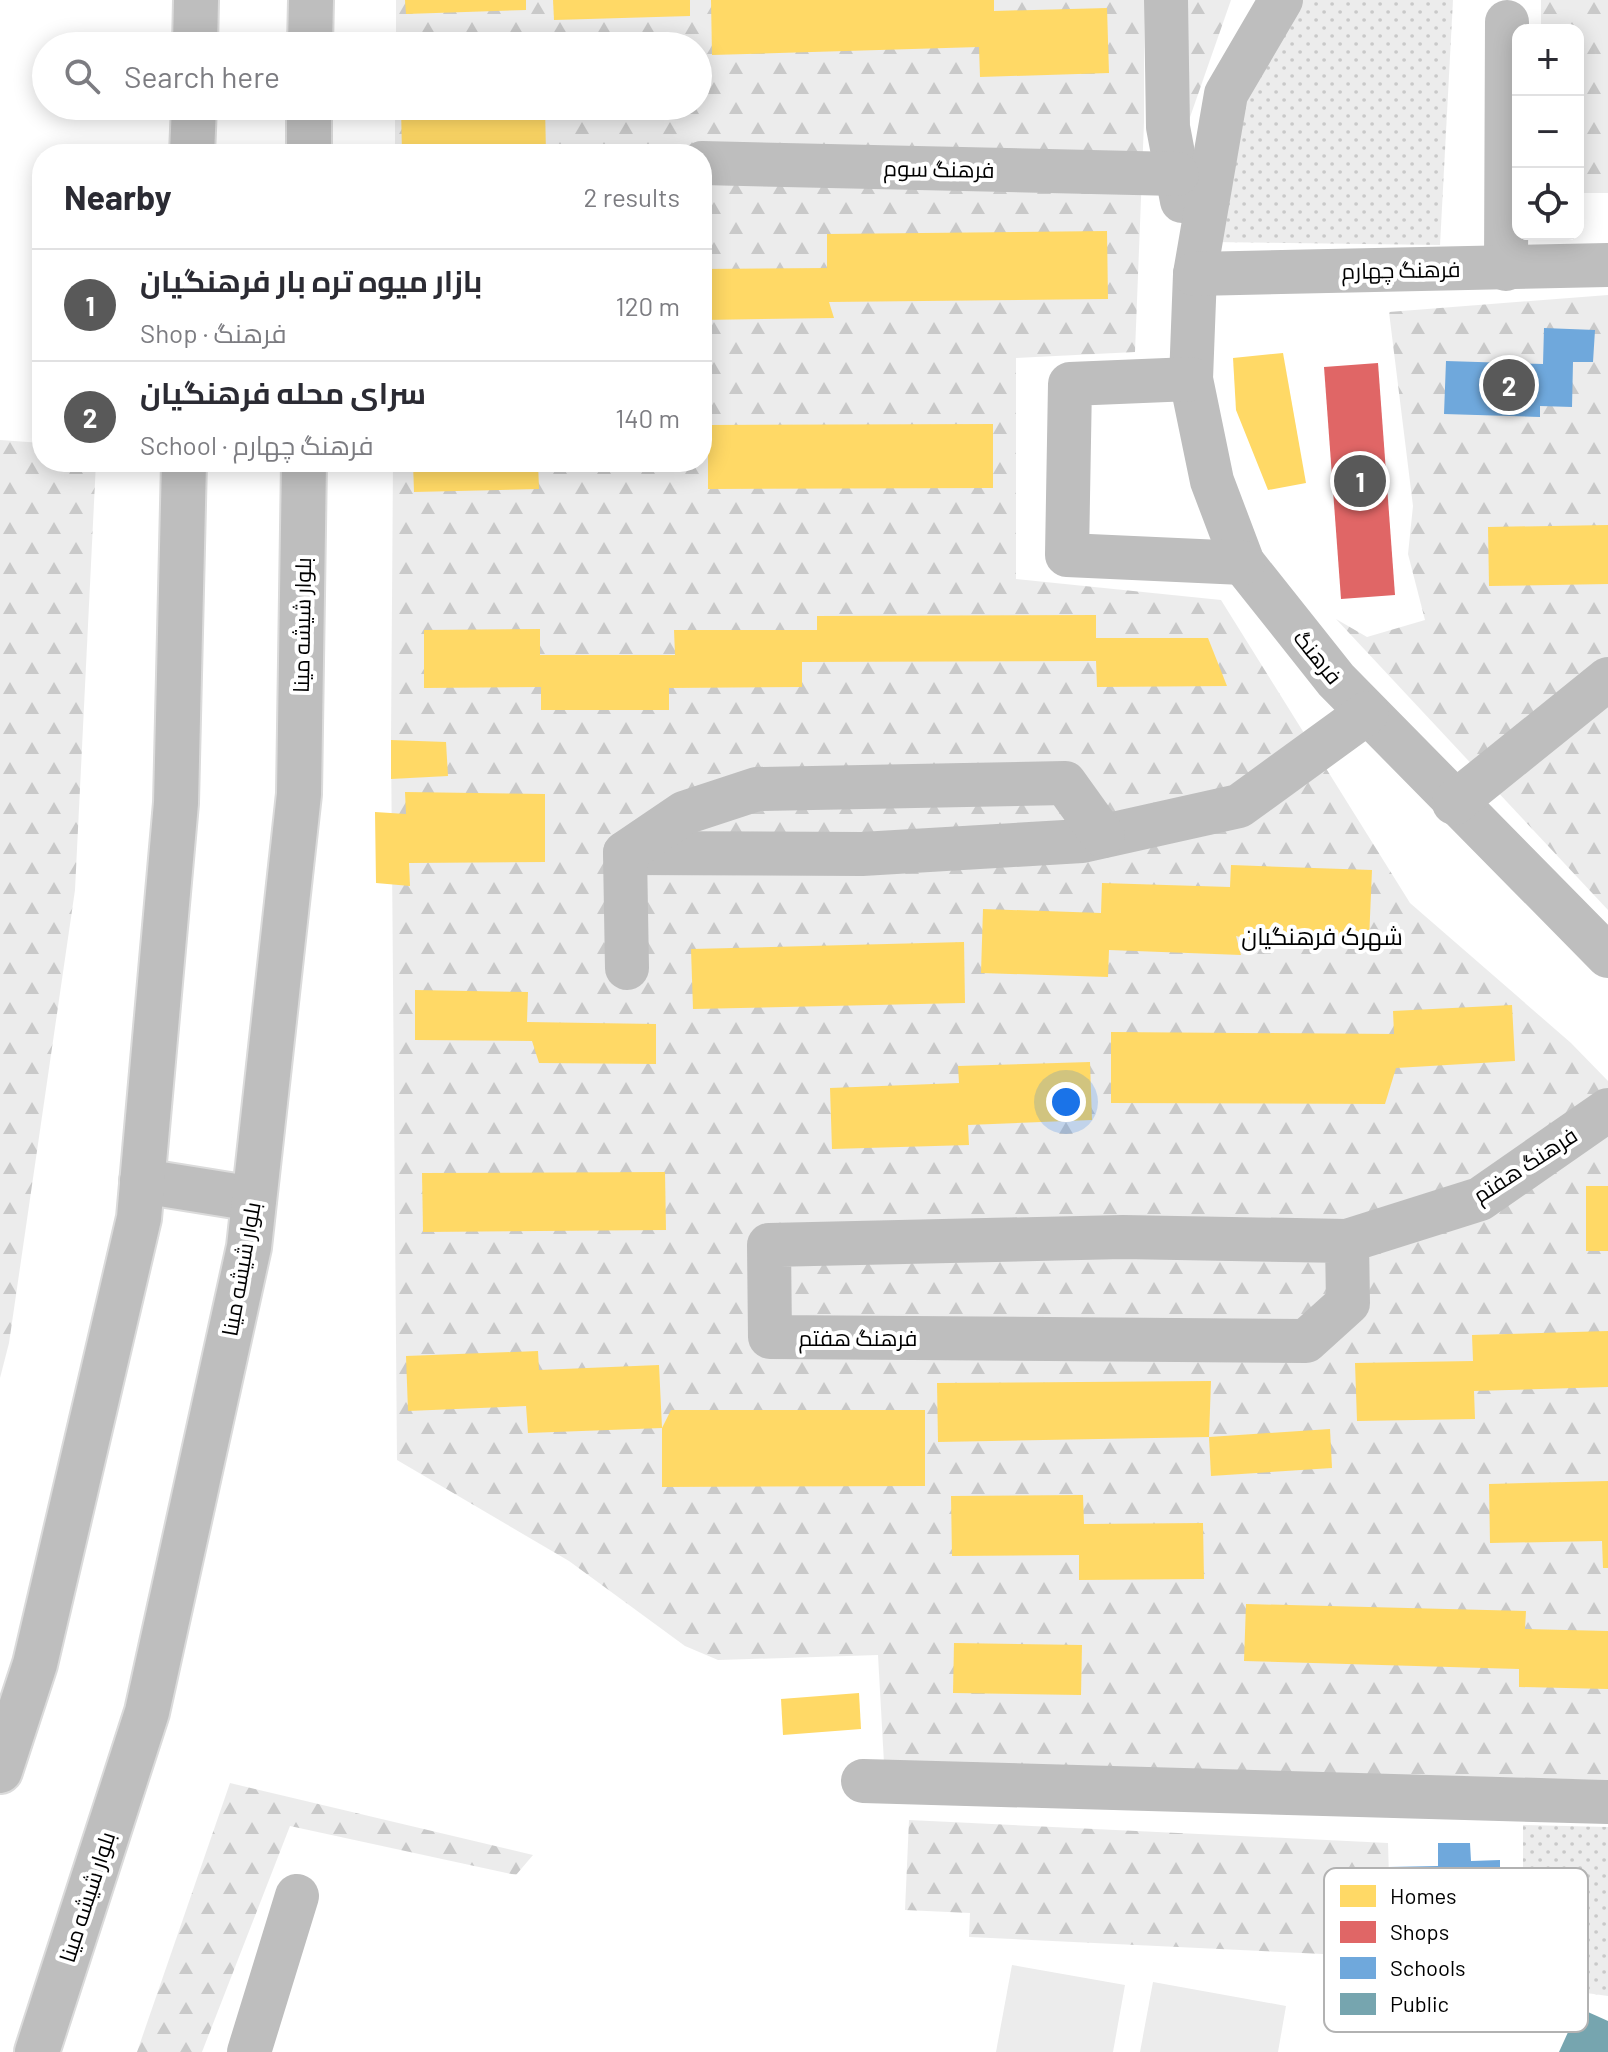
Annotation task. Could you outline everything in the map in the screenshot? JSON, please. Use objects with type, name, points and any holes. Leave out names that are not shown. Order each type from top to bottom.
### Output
[{"type":"street","points":[[195,32],[196,0]]},
{"type":"street","points":[[310,32],[311,0]]},
{"type":"street","name":"فرهنگ","points":[[1166,0],[1168,127],[1195,274]]},
{"type":"street","name":"فرهنگ","points":[[1281,0],[1226,94],[1195,274],[1191,379],[1212,481],[1243,563],[1336,680],[1608,956]]},
{"type":"street","points":[[1506,269],[1507,22]]},
{"type":"street","points":[[192,144],[193,120]]},
{"type":"street","points":[[309,120],[309,144]]},
{"type":"street","name":"فرهنگ سوم","points":[[712,163],[1177,174]]},
{"type":"street","name":"فرهنگ چهارم","points":[[1195,274],[1608,265]]},
{"type":"street","points":[[1191,379],[1070,384],[1067,555],[1243,563]]},
{"type":"street","points":[[0,1771],[35,1664],[139,1218],[176,803],[184,472]]},
{"type":"street","name":"بلوار شیشه مینا","points":[[37,2052],[147,1712],[249,1247],[299,794],[304,472]]},
{"type":"street","points":[[1454,803],[1608,679]]},
{"type":"street","points":[[625,853],[862,854],[1082,841],[1239,806],[1367,713]]},
{"type":"street","points":[[625,853],[684,813],[757,789],[1065,783],[1103,836]]},
{"type":"street","points":[[625,853],[627,968]]},
{"type":"street","name":"فرهنگ هفتم","points":[[1347,1241],[1348,1303],[1306,1341],[770,1337],[769,1245],[1123,1237],[1347,1241],[1480,1199],[1608,1110]]},
{"type":"street","points":[[142,1181],[254,1199]]},
{"type":"street","points":[[863,1781],[1608,1802]]},
{"type":"street","points":[[249,2052],[297,1896]]},
{"type":"green space","points":[[396,0],[1144,0],[1144,122],[1135,352],[1016,358],[1016,579],[1221,600],[1410,903],[1571,1043],[1608,1081],[1608,1780],[884,1763],[878,1655],[718,1660],[685,1646],[569,1561],[397,1460],[391,740],[393,472],[712,472],[712,144],[395,144],[395,120],[712,120],[712,32],[396,32]]},
{"type":"green space","points":[[1182,0],[1231,0],[1182,140]]},
{"type":"green space","points":[[1303,0],[1453,0],[1440,245],[1211,242],[1246,97]]},
{"type":"green space","points":[[1541,0],[1608,0],[1608,193],[1584,193],[1584,24],[1541,24]]},
{"type":"green space","points":[[1608,295],[1608,910],[1336,619],[1367,637],[1425,620],[1408,554],[1413,506],[1389,312]]},
{"type":"green space","points":[[0,440],[32,442],[32,472],[96,472],[75,890],[9,1343],[0,1378]]},
{"type":"green space","points":[[230,1783],[533,1855],[516,1875],[290,1826],[202,2052],[137,2052]]},
{"type":"green space","points":[[909,1820],[1388,1843],[1389,1868],[1324,1868],[1324,1954],[969,1937],[970,1913],[905,1910]]},
{"type":"green space","points":[[1523,1825],[1608,1827],[1608,1996],[1588,1993],[1588,1868],[1523,1868]]},
{"type":"green space","points":[[1012,1965],[1125,1985],[1113,2052],[996,2052]]},
{"type":"green space","points":[[1153,1982],[1286,2006],[1278,2052],[1140,2052]]},
{"type":"building: Homes","points":[[405,0],[526,0],[526,10],[406,14]]},
{"type":"building: Homes","points":[[553,0],[690,0],[690,16],[554,20]]},
{"type":"building: Homes","points":[[711,0],[994,0],[994,11],[1107,8],[1109,73],[980,77],[979,47],[712,55]]},
{"type":"building: Homes","points":[[401,120],[545,120],[546,144],[402,144]]},
{"type":"building: Homes","points":[[1107,231],[1108,299],[829,302],[834,318],[712,320],[712,269],[827,268],[827,234]]},
{"type":"building: Homes","points":[[1283,353],[1306,483],[1268,490],[1236,410],[1233,358]]},
{"type":"building: Homes","points":[[993,424],[993,488],[708,489],[708,472],[712,472],[712,425]]},
{"type":"building: Homes","points":[[413,472],[538,472],[539,489],[414,492]]},
{"type":"building: Homes","points":[[1608,525],[1608,584],[1489,586],[1488,527]]},
{"type":"building: Homes","points":[[1096,615],[1096,638],[1208,638],[1227,686],[1097,687],[1096,661],[802,662],[802,687],[669,688],[669,710],[541,710],[541,687],[424,688],[424,630],[540,629],[540,655],[675,655],[674,630],[817,630],[817,616]]},
{"type":"building: Homes","points":[[391,740],[446,742],[448,776],[391,779]]},
{"type":"building: Homes","points":[[405,792],[545,794],[545,862],[409,863],[410,886],[376,883],[375,812],[406,814]]},
{"type":"building: Homes","points":[[1231,865],[1372,870],[1369,940],[1259,942],[1236,936],[1241,955],[1109,950],[1108,977],[981,973],[983,909],[1101,913],[1102,883],[1230,887]]},
{"type":"building: Homes","points":[[964,942],[965,1003],[693,1009],[691,949]]},
{"type":"building: Homes","points":[[415,990],[528,992],[527,1022],[656,1024],[656,1064],[539,1063],[532,1041],[415,1040]]},
{"type":"building: Homes","points":[[1512,1005],[1515,1061],[1396,1068],[1385,1104],[1111,1103],[1111,1032],[1394,1034],[1393,1011]]},
{"type":"building: Homes","points":[[1090,1062],[1092,1120],[968,1125],[969,1145],[832,1149],[830,1088],[959,1083],[958,1066]]},
{"type":"building: Homes","points":[[665,1172],[666,1230],[423,1232],[422,1173]]},
{"type":"building: Homes","points":[[1586,1186],[1608,1186],[1608,1251],[1586,1251]]},
{"type":"building: Homes","points":[[1608,1331],[1608,1387],[1474,1391],[1475,1419],[1357,1421],[1355,1363],[1473,1361],[1472,1335]]},
{"type":"building: Homes","points":[[538,1351],[539,1370],[659,1365],[662,1428],[528,1433],[526,1406],[408,1411],[406,1356]]},
{"type":"building: Homes","points":[[1211,1381],[1209,1437],[938,1442],[937,1383]]},
{"type":"building: Homes","points":[[671,1410],[925,1410],[925,1486],[662,1487],[662,1428]]},
{"type":"building: Homes","points":[[1330,1429],[1332,1468],[1211,1476],[1209,1437]]},
{"type":"building: Homes","points":[[1608,1481],[1608,1568],[1603,1568],[1602,1541],[1490,1543],[1489,1484]]},
{"type":"building: Homes","points":[[1083,1495],[1084,1524],[1203,1523],[1204,1579],[1079,1580],[1079,1555],[952,1556],[951,1496]]},
{"type":"building: Homes","points":[[1246,1604],[1526,1611],[1525,1629],[1608,1631],[1608,1689],[1519,1687],[1519,1669],[1244,1661]]},
{"type":"building: Homes","points":[[954,1643],[1082,1645],[1081,1695],[953,1693]]},
{"type":"building: Homes","points":[[859,1693],[861,1729],[783,1735],[781,1699]]},
{"type":"building: Shops","points":[[1378,363],[1395,595],[1341,599],[1324,367]]},
{"type":"building: Schools","points":[[1544,328],[1595,330],[1593,362],[1573,362],[1572,407],[1540,406],[1540,417],[1444,414],[1446,361],[1543,364]]},
{"type":"building: Schools","points":[[1438,1843],[1470,1843],[1471,1861],[1500,1860],[1500,1868],[1388,1868],[1438,1866]]},
{"type":"building: Public","points":[[1588,2012],[1608,2021],[1608,2052],[1559,2052],[1568,2032],[1588,2032]]},
{"type":"place","name":"سرای محله فرهنگیان","points":[[1509,385]]},
{"type":"place","name":"بازار میوه تره بار فرهنگیان","points":[[1360,481]]},
{"type":"district","name":"شهرک فرهنگیان","points":[[1322,937]]}]
